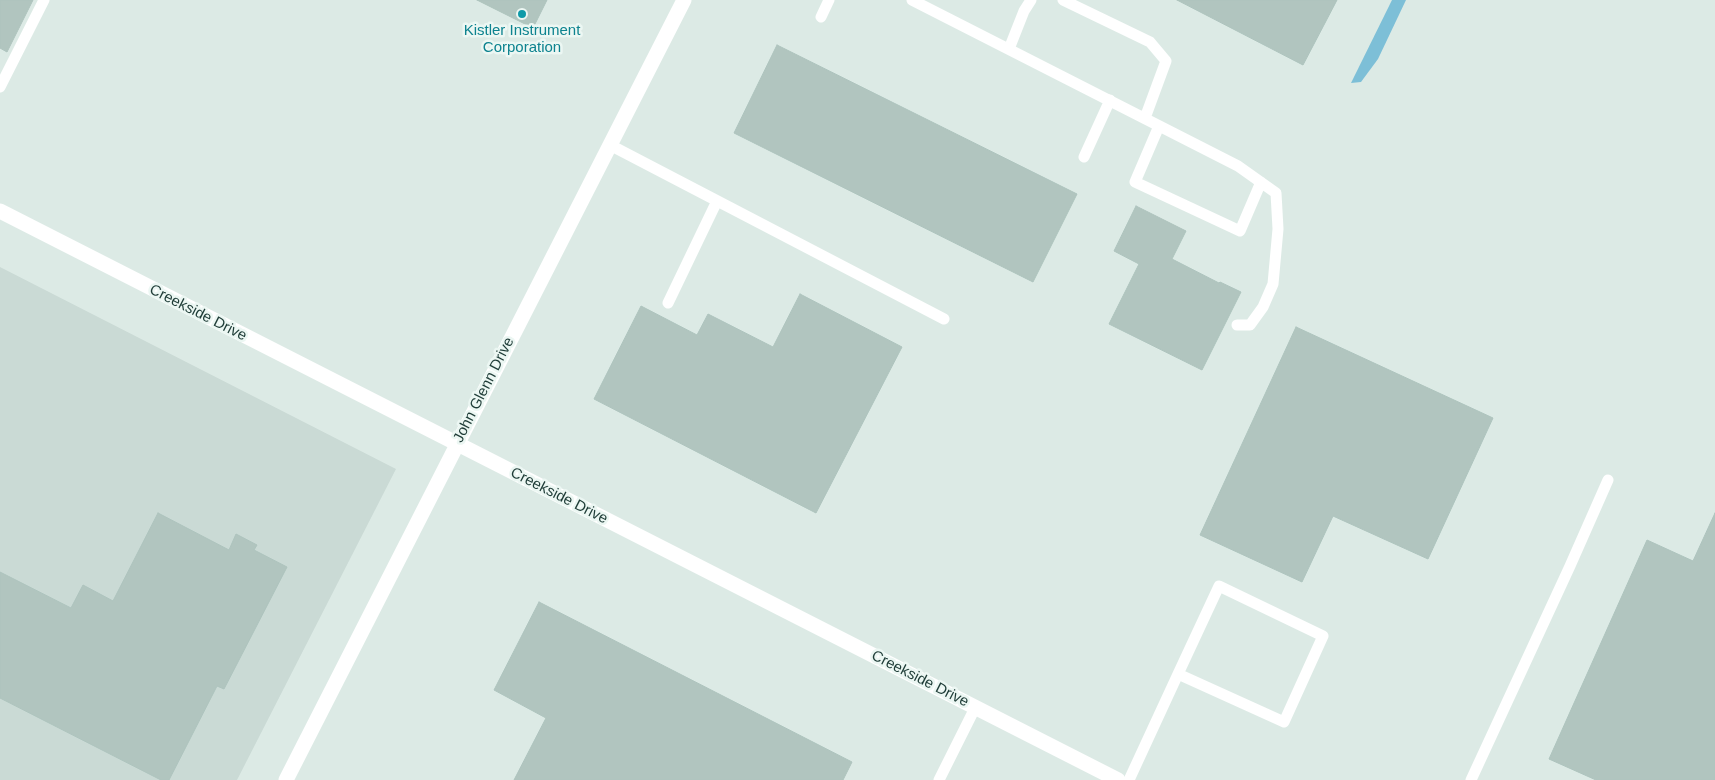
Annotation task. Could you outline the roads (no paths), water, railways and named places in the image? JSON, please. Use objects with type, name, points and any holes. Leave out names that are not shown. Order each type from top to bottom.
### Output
[{"type":"street","name":"John Glenn Drive","points":[[286,780],[684,0]]},
{"type":"street","name":"Creekside Drive","points":[[0,211],[1118,780]]},
{"type":"lane","points":[[0,87],[44,0]]},
{"type":"lane","points":[[821,17],[829,0]]},
{"type":"lane","points":[[912,0],[1238,166],[1276,193],[1278,229],[1273,284],[1263,308],[1250,325],[1237,325]]},
{"type":"lane","points":[[1009,49],[1024,11],[1031,0]]},
{"type":"lane","points":[[1063,0],[1150,42],[1166,61],[1145,118]]},
{"type":"lane","points":[[1084,157],[1110,100]]},
{"type":"lane","points":[[1159,126],[1135,182],[1240,231],[1261,182]]},
{"type":"lane","points":[[610,144],[944,319]]},
{"type":"lane","points":[[668,303],[717,201]]},
{"type":"lane","points":[[1471,780],[1608,480]]},
{"type":"lane","points":[[1129,780],[1178,674],[1219,586],[1323,636],[1284,722],[1178,674]]},
{"type":"lane","points":[[939,780],[976,708]]},
{"type":"water","points":[[1392,0],[1406,0],[1378,59],[1361,82],[1351,83]]},
{"type":"place","name":"Kistler Instrument Corporation","points":[[522,14]]}]
